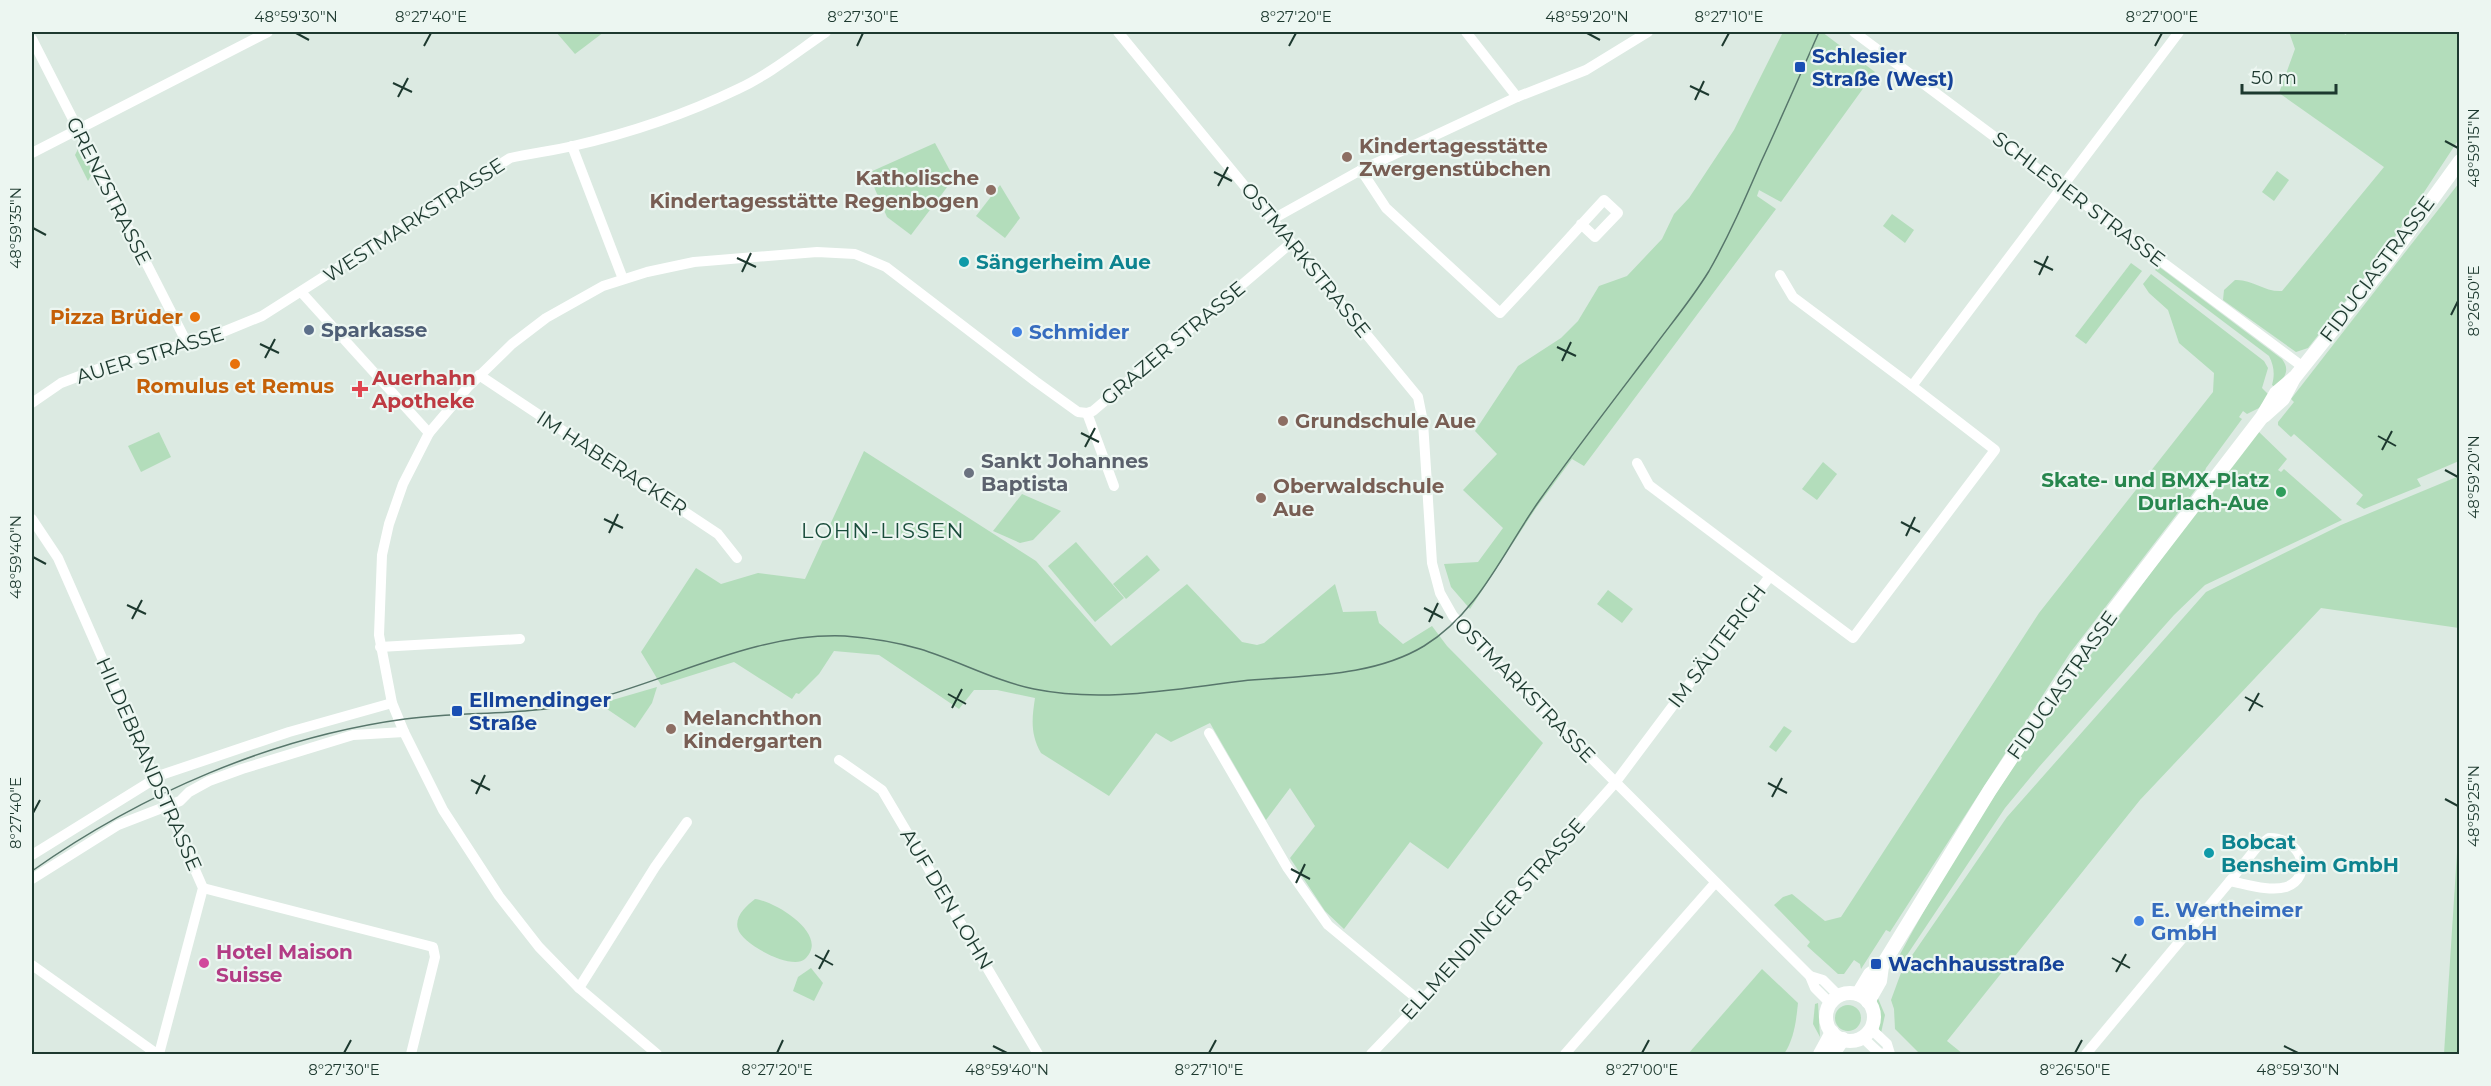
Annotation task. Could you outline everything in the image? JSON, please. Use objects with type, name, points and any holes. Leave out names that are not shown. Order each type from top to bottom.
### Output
[{"type":"main road","name":"FIDUCIASTRASSE","points":[[1863,998],[1870,974],[1882,966],[1990,790],[2086,646],[2262,417],[2283,399],[2299,372],[2386,262],[2460,160]]},
{"type":"main road","points":[[1833,1054],[1837,1036],[1826,1018],[1835,999],[1863,998],[1874,1015],[1867,1033],[1853,1040],[1837,1036]]},
{"type":"main road","points":[[1820,1054],[1837,1036]]},
{"type":"street","points":[[32,153],[268,32]]},
{"type":"street","name":"WESTMARKSTRASSE","points":[[238,327],[302,293],[510,158],[572,147],[667,119],[739,88],[766,73],[826,32]]},
{"type":"street","name":"OSTMARKSTRASSE","points":[[1118,32],[1418,397],[1423,422],[1432,563],[1440,593],[1461,627],[1810,976],[1815,988],[1835,999]]},
{"type":"street","points":[[1466,32],[1517,97]]},
{"type":"street","points":[[1273,219],[1361,170],[1517,97],[1586,70],[1648,32]]},
{"type":"street","name":"SCHLESIER STRASSE","points":[[1854,32],[2062,186],[2299,372]]},
{"type":"street","points":[[1779,275],[1793,297],[1912,386],[2179,32]]},
{"type":"street","name":"GRENZSTRASSE","points":[[32,39],[187,343]]},
{"type":"street","points":[[572,147],[623,279]]},
{"type":"street","points":[[1361,170],[1386,208],[1500,313],[1581,225]]},
{"type":"street","name":"GRAZER STRASSE","points":[[1114,486],[1087,413],[1093,411],[1291,243]]},
{"type":"street","points":[[657,1054],[579,988],[539,947],[499,896],[465,848],[442,810],[392,703],[380,647],[378,619],[381,576],[389,524],[403,484],[429,433],[479,375],[512,344],[546,318],[580,297],[623,279],[694,262],[817,252],[855,254],[895,272],[1077,412],[1087,413]]},
{"type":"street","points":[[302,293],[429,433]]},
{"type":"street","name":"AUER STRASSE","points":[[32,403],[61,383],[106,366],[238,327]]},
{"type":"street","name":"IM HABERACKER","points":[[479,375],[718,534],[737,558]]},
{"type":"street","name":"IM SÄUTERICH","points":[[1615,783],[1770,576],[1853,638],[1995,450],[1912,386]]},
{"type":"street","points":[[1637,463],[1649,485],[1770,576]]},
{"type":"street","name":"HILDEBRANDSTRASSE","points":[[32,519],[58,558],[169,806],[203,888],[158,1054]]},
{"type":"street","points":[[380,647],[520,639]]},
{"type":"street","points":[[32,855],[156,777],[289,732],[392,703]]},
{"type":"street","points":[[32,879],[118,825],[169,806],[209,781],[286,754],[353,735],[404,732]]},
{"type":"street","points":[[1209,733],[1287,867],[1328,925],[1421,1002]]},
{"type":"street","name":"AUF DEN LOHN","points":[[839,760],[882,790],[1038,1054]]},
{"type":"street","name":"ELLMENDINGER STRASSE","points":[[1371,1054],[1421,1002],[1615,783]]},
{"type":"street","points":[[579,988],[655,867],[687,822]]},
{"type":"street","points":[[2086,1054],[2257,847],[2269,838],[2283,839],[2293,844],[2301,857],[2299,875],[2286,887],[2271,888],[2230,881]]},
{"type":"street","points":[[1565,1054],[1715,883]]},
{"type":"street","points":[[203,888],[433,947],[435,957],[411,1054]]},
{"type":"street","points":[[32,966],[158,1054]]},
{"type":"street","points":[[1867,1033],[1879,1053],[1884,1054]]},
{"type":"street","points":[[1867,1033],[1887,1044],[1890,1054]]},
{"type":"green space","points":[[556,32],[604,32],[575,54]]},
{"type":"green space","points":[[1783,32],[1822,32],[1875,72],[1781,202],[1759,190],[1757,196],[1776,209],[1584,466],[1572,459],[1536,508],[1470,609],[1451,587],[1444,564],[1478,562],[1503,528],[1463,490],[1497,454],[1475,431],[1518,366],[1561,338],[1578,321],[1599,286],[1627,276],[1662,239],[1674,214],[1689,198],[1734,130]]},
{"type":"green space","points":[[2289,32],[2340,32],[2346,35],[2347,32],[2460,32],[2459,139],[2386,250],[2308,348],[2296,352],[2223,300],[2224,290],[2235,280],[2241,280],[2269,290],[2282,291],[2384,167],[2279,93],[2295,49]]},
{"type":"green space","points":[[935,143],[954,178],[911,235],[887,217],[868,173]]},
{"type":"green space","points":[[79,147],[93,172],[88,181],[75,155]]},
{"type":"green space","points":[[2277,171],[2289,180],[2274,201],[2262,192]]},
{"type":"green space","points":[[2459,183],[2459,461],[2417,479],[2421,486],[2364,509],[2356,504],[2363,495],[2294,434],[2291,437],[2278,425],[2278,422],[2294,402],[2291,399]]},
{"type":"green space","points":[[1000,185],[1020,218],[1005,238],[976,216]]},
{"type":"green space","points":[[1892,214],[1914,230],[1905,243],[1883,226]]},
{"type":"green space","points":[[2131,263],[2142,271],[2086,344],[2075,336]]},
{"type":"green space","points":[[2158,266],[2282,359],[2286,371],[2276,388],[2272,385],[2274,370],[2269,356],[2155,270]]},
{"type":"green space","points":[[2151,274],[2264,361],[2268,368],[2262,388],[2269,395],[2259,408],[2247,414],[2243,411],[2239,417],[2242,419],[2206,468],[2200,484],[2070,653],[1890,932],[1886,930],[1861,969],[1860,964],[1854,960],[1844,974],[1838,974],[1807,946],[1810,942],[1774,905],[1783,897],[1792,894],[1825,921],[1841,917],[2039,613],[2213,392],[2214,373],[2179,343],[2168,310],[2149,293],[2143,284]]},
{"type":"green space","points":[[2258,431],[2287,459],[2278,470],[2281,472],[2284,469],[2342,520],[2205,585],[2174,615],[2005,808],[1903,961],[1898,958],[1937,888],[2022,753],[2114,623]]},
{"type":"green space","points":[[159,432],[171,457],[141,472],[128,446]]},
{"type":"green space","points":[[864,451],[1036,561],[1111,646],[1187,584],[1242,642],[1257,645],[1264,643],[1335,584],[1343,612],[1376,611],[1379,623],[1403,644],[1432,626],[1447,646],[1543,743],[1448,869],[1410,842],[1344,929],[1325,911],[1290,858],[1315,826],[1290,788],[1266,820],[1210,723],[1171,742],[1156,733],[1109,796],[1041,753],[1037,746],[1033,726],[1035,698],[997,690],[974,690],[959,709],[879,655],[834,651],[819,674],[792,699],[734,662],[661,685],[641,652],[696,568],[721,584],[758,573],[805,579]]},
{"type":"green space","points":[[1823,462],[1837,474],[1817,500],[1802,489]]},
{"type":"green space","points":[[2459,476],[2459,628],[2321,608],[2140,800],[1947,1041],[1963,1054],[1920,1054],[1895,1029],[1891,1000],[1902,970],[2007,817],[2206,592],[2341,525]]},
{"type":"green space","points":[[1022,494],[1061,511],[1033,540],[1020,543],[993,531]]},
{"type":"green space","points":[[1076,542],[1124,598],[1095,622],[1048,566]]},
{"type":"green space","points":[[1147,555],[1160,570],[1126,599],[1113,584]]},
{"type":"green space","points":[[1608,590],[1633,609],[1622,623],[1597,604]]},
{"type":"green space","points":[[657,687],[652,703],[635,728],[607,709],[609,701]]},
{"type":"green space","points":[[1784,726],[1792,731],[1776,752],[1769,747]]},
{"type":"green space","points":[[2459,822],[2459,1054],[2444,1054]]},
{"type":"green space","points":[[755,899],[775,906],[806,930],[811,940],[811,950],[805,959],[799,962],[779,959],[748,942],[741,935],[737,925],[739,916]]},
{"type":"green space","points":[[811,968],[823,983],[814,1001],[793,991],[798,977]]},
{"type":"green space","points":[[1762,969],[1798,1003],[1792,1036],[1784,1054],[1688,1054]]},
{"type":"green space","points":[[1877,996],[1885,1015],[1881,1033],[1877,1026]]},
{"type":"green space","points":[[1818,1003],[1820,1037],[1813,1024],[1815,1004]]},
{"type":"green space","points":[[1848,1005],[1857,1009],[1861,1018],[1857,1027],[1848,1031],[1839,1027],[1835,1018],[1839,1009]]},
{"type":"tram line","points":[[32,871],[118,817],[210,773],[257,755],[355,728],[405,719],[537,710],[580,703],[711,660],[777,642],[811,637],[845,636],[902,644],[1034,689],[1086,695],[1164,691],[1242,681],[1312,676],[1359,670],[1403,656],[1424,646],[1443,632],[1475,599],[1553,482],[1702,281],[1736,217],[1819,32]]},
{"type":"place","name":"Schlesier Straße (West)","points":[[1800,67]]},
{"type":"place","name":"Kindertagesstätte Zwergenstübchen","points":[[1347,157]]},
{"type":"place","name":"Katholische Kindertagesstätte Regenbogen","points":[[991,190]]},
{"type":"place","name":"Sängerheim Aue","points":[[964,262]]},
{"type":"place","name":"Pizza Brüder","points":[[195,317]]},
{"type":"place","name":"Sparkasse","points":[[309,330]]},
{"type":"place","name":"Schmider","points":[[1017,332]]},
{"type":"place","name":"Romulus et Remus","points":[[235,364]]},
{"type":"place","name":"Auerhahn Apotheke","points":[[360,389]]},
{"type":"place","name":"Grundschule Aue","points":[[1283,421]]},
{"type":"place","name":"Sankt Johannes Baptista","points":[[969,473]]},
{"type":"place","name":"Skate- und BMX-Platz Durlach-Aue","points":[[2281,492]]},
{"type":"place","name":"Oberwaldschule Aue","points":[[1261,498]]},
{"type":"place","name":"Ellmendinger Straße","points":[[457,711]]},
{"type":"place","name":"Melanchthon Kindergarten","points":[[671,729]]},
{"type":"place","name":"Bobcat Bensheim GmbH","points":[[2209,853]]},
{"type":"place","name":"E. Wertheimer GmbH","points":[[2139,921]]},
{"type":"place","name":"Hotel Maison Suisse","points":[[204,963]]},
{"type":"place","name":"Wachhausstraße","points":[[1876,964]]},
{"type":"district","name":"LOHN-LISSEN","points":[[883,530]]}]
